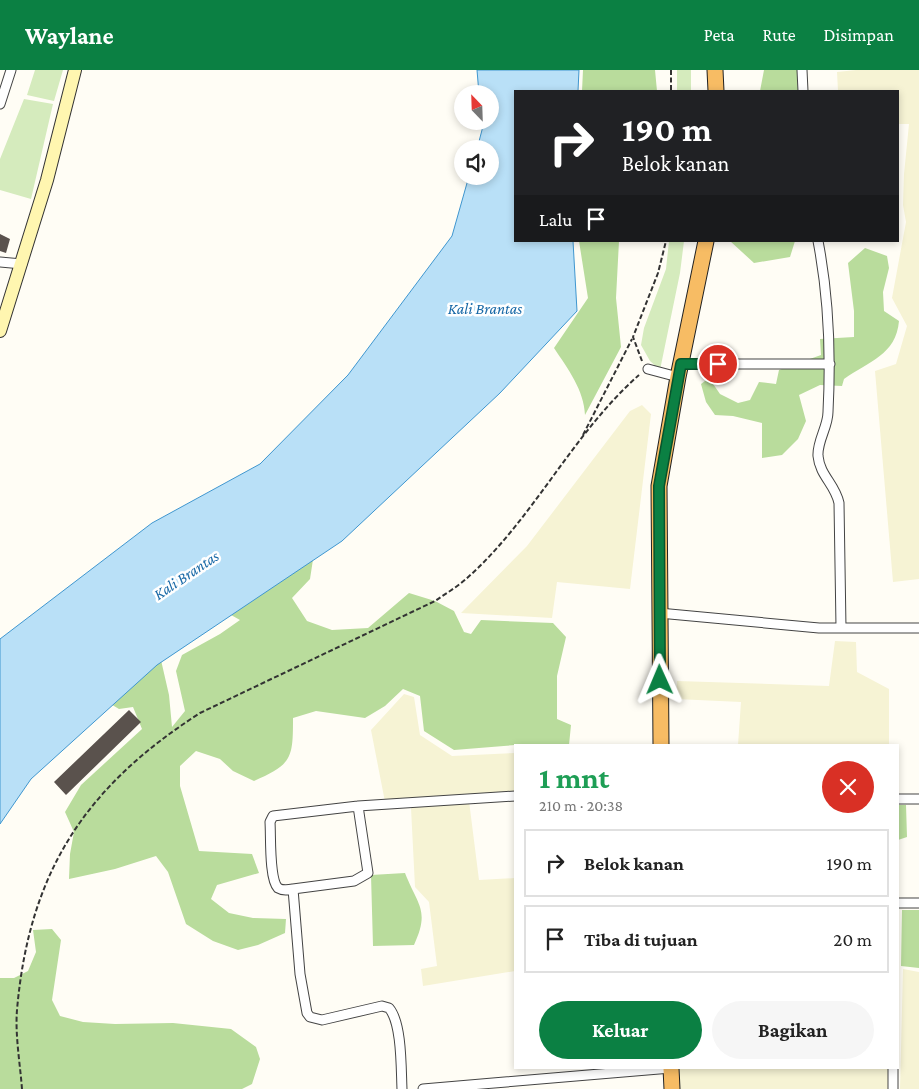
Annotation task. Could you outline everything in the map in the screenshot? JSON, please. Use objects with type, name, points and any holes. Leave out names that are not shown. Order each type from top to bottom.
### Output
[{"type":"highway","points":[[715,70],[716,90]]},
{"type":"highway","points":[[661,744],[658,613],[659,486],[679,370],[706,242]]},
{"type":"highway","points":[[671,1069],[672,1089]]},
{"type":"main road","points":[[0,331],[47,180],[75,70]]},
{"type":"street","points":[[0,104],[12,70]]},
{"type":"street","points":[[802,70],[803,90]]},
{"type":"street","points":[[818,242],[829,320],[830,364],[828,414],[818,454],[820,469],[837,493],[839,503],[841,627]]},
{"type":"street","points":[[0,262],[22,264]]},
{"type":"street","points":[[648,369],[679,370],[830,364]]},
{"type":"street","points":[[658,613],[819,628],[919,628]]},
{"type":"street","points":[[358,806],[368,873],[354,881],[283,890],[277,887],[273,877],[270,822],[272,816],[358,806],[514,796]]},
{"type":"street","points":[[899,799],[919,799]]},
{"type":"street","points":[[293,889],[300,974],[307,1012],[310,1017],[322,1020],[382,1006],[389,1008],[397,1027],[402,1089]]},
{"type":"street","points":[[899,903],[919,903]]},
{"type":"street","points":[[423,1089],[659,1069]]},
{"type":"street","points":[[893,1069],[893,1089]]},
{"type":"path","points":[[671,70],[671,90]]},
{"type":"path","points":[[581,439],[633,337],[658,273],[666,242]]},
{"type":"path","points":[[22,1089],[17,1011],[27,941],[37,908],[58,853],[86,812],[112,783],[176,728],[200,713],[434,601],[465,580],[498,547],[581,439],[628,385],[648,369],[636,348],[633,337]]},
{"type":"shaded area","points":[[856,70],[919,70],[919,579],[893,582],[875,371],[896,364],[907,326],[892,298],[906,222],[903,205],[909,124],[899,124],[899,90],[838,90],[837,72]]},
{"type":"shaded area","points":[[642,405],[651,414],[630,589],[557,582],[552,618],[461,613],[527,546],[630,411]]},
{"type":"shaded area","points":[[835,641],[856,642],[857,672],[889,689],[889,744],[738,744],[741,702],[676,699],[677,681],[829,686]]},
{"type":"shaded area","points":[[404,694],[414,697],[420,735],[452,756],[514,753],[514,793],[469,801],[479,880],[514,878],[514,971],[423,986],[421,969],[437,966],[429,902],[415,887],[411,808],[386,807],[371,730]]},
{"type":"shaded area","points":[[903,969],[919,972],[919,1089],[900,1089]]},
{"type":"shaded area","points":[[678,1069],[890,1069],[889,1089],[678,1089]]},
{"type":"green space","points":[[35,70],[63,70],[54,101],[27,95]]},
{"type":"green space","points":[[583,70],[655,70],[657,90],[582,90]]},
{"type":"green space","points":[[677,70],[691,70],[691,90],[677,90]]},
{"type":"green space","points":[[764,70],[797,70],[798,90],[760,90]]},
{"type":"green space","points":[[24,99],[53,104],[31,199],[0,190],[0,159]]},
{"type":"green space","points":[[579,242],[619,242],[616,298],[621,347],[585,415],[582,397],[578,388],[554,348],[588,298]]},
{"type":"green space","points":[[669,242],[684,242],[680,273],[660,370],[650,361],[641,345],[644,328],[666,269]]},
{"type":"green space","points":[[731,242],[795,242],[790,257],[754,263]]},
{"type":"green space","points":[[865,248],[887,256],[889,268],[883,292],[884,311],[899,321],[893,342],[880,356],[844,379],[842,386],[820,385],[799,395],[806,421],[798,439],[782,455],[762,458],[762,423],[733,416],[715,415],[706,402],[701,384],[709,378],[720,394],[738,403],[750,400],[759,382],[776,384],[779,370],[821,355],[820,339],[854,337],[854,311],[848,263]]},
{"type":"green space","points":[[314,553],[310,579],[292,598],[307,621],[332,630],[368,628],[409,593],[435,601],[454,611],[464,632],[471,634],[481,620],[553,623],[566,637],[557,676],[557,719],[571,725],[569,744],[514,744],[454,750],[424,731],[420,696],[403,689],[385,706],[365,718],[316,711],[293,718],[292,743],[288,759],[276,770],[254,781],[233,771],[220,759],[196,751],[180,766],[180,786],[199,851],[252,854],[259,873],[217,885],[211,899],[229,913],[253,918],[286,919],[285,933],[258,945],[238,950],[213,941],[186,924],[168,872],[156,856],[115,869],[69,879],[70,854],[74,832],[65,812],[81,785],[142,729],[133,707],[119,709],[99,697],[158,647],[169,695],[172,727],[185,711],[176,671],[182,655],[220,634],[240,620],[215,606]]},
{"type":"green space","points":[[899,805],[906,805],[907,837],[899,840]]},
{"type":"green space","points":[[405,873],[418,901],[422,916],[419,933],[414,945],[373,946],[371,875]]},
{"type":"green space","points":[[902,910],[919,910],[919,968],[901,966]]},
{"type":"green space","points":[[52,929],[61,940],[52,1000],[60,1016],[83,1022],[115,1024],[173,1023],[231,1029],[256,1047],[260,1059],[252,1084],[242,1089],[0,1089],[0,978],[14,978],[28,971],[36,952],[33,930]]},
{"type":"water","name":"Kali Brantas","points":[[477,70],[579,70],[578,90],[514,90],[514,242],[573,242],[577,311],[500,393],[342,541],[157,665],[31,779],[0,824],[0,639],[152,523],[260,464],[348,375],[452,236],[466,185],[499,185],[499,140],[479,140],[482,130],[499,130],[499,85],[478,85]]},
{"type":"building","points":[[0,234],[10,239],[6,253],[0,251]]},
{"type":"building","points":[[129,710],[141,722],[66,795],[54,782]]},
{"type":"route","points":[[660,680],[658,510],[659,486],[668,430],[681,364],[718,364]]}]
